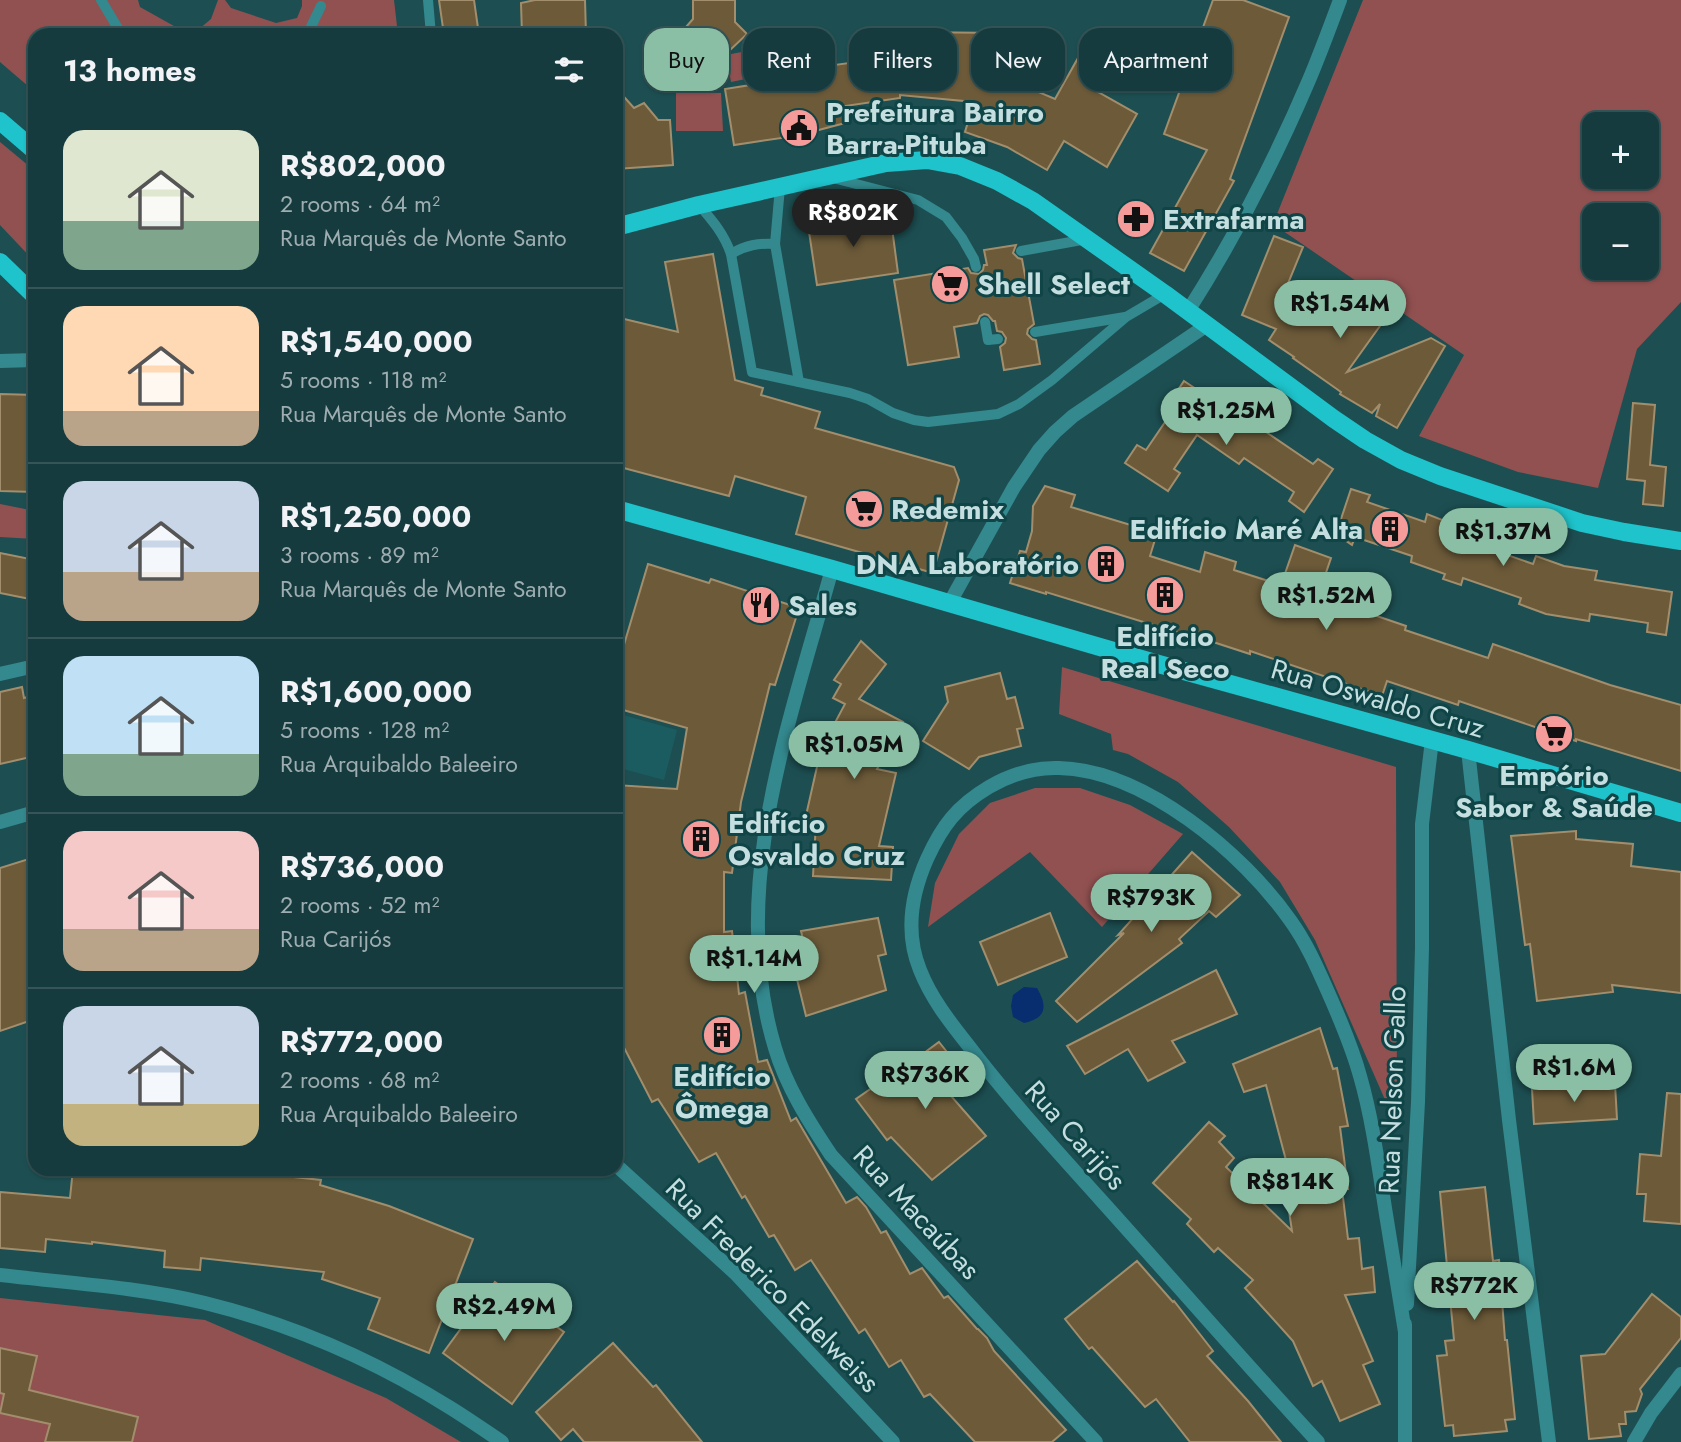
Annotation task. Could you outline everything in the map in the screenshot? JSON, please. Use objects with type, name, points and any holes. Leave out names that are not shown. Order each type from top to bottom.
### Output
[{"type":"main road","points":[[0,121],[28,144]]},
{"type":"main road","points":[[623,225],[699,205],[886,163],[927,160],[960,166],[997,181],[1032,201],[1165,293],[1334,419],[1401,460],[1440,476],[1582,523],[1624,533],[1681,541]]},
{"type":"main road","points":[[0,262],[28,289]]},
{"type":"main road","name":"Rua Oswaldo Cruz","points":[[623,511],[1468,750],[1681,813]]},
{"type":"street","points":[[1188,310],[1213,272],[1262,184],[1311,77],[1340,0]]},
{"type":"street","points":[[949,604],[1014,487],[1038,450],[1073,416],[1207,325]]},
{"type":"street","points":[[0,361],[28,360]]},
{"type":"street","name":"Rua Macaúbas","points":[[832,569],[783,747],[767,826],[758,891],[757,948],[764,1005],[775,1049],[792,1089],[831,1155],[1096,1442]]},
{"type":"street","points":[[0,674],[28,668]]},
{"type":"street","name":"Rua Nelson Gallo","points":[[1405,1442],[1405,1332],[1418,1102],[1422,824],[1432,740]]},
{"type":"street","points":[[1468,750],[1509,1120],[1549,1442]]},
{"type":"street","name":"Rua Carijós","points":[[1318,1442],[993,1079],[933,998],[918,966],[910,932],[912,903],[936,838],[953,814],[973,797],[999,781],[1028,771],[1059,768],[1119,782],[1185,816],[1245,866],[1269,892],[1293,923],[1314,961],[1339,1017],[1360,1075],[1376,1150],[1405,1332]]},
{"type":"street","points":[[0,822],[28,813]]},
{"type":"street","name":"Rua Frederico Edelweiss","points":[[623,1171],[735,1273],[892,1442]]},
{"type":"street","points":[[0,1275],[138,1290],[205,1303],[268,1322],[331,1346],[389,1374],[447,1406],[502,1442]]},
{"type":"street","points":[[1634,1442],[1651,1413],[1681,1374]]},
{"type":"lane","points":[[101,0],[118,28]]},
{"type":"lane","points":[[428,0],[430,28]]},
{"type":"lane","points":[[310,28],[321,6]]},
{"type":"lane","points":[[827,177],[918,200],[946,217],[978,261]]},
{"type":"lane","points":[[780,187],[775,244],[799,382]]},
{"type":"lane","points":[[699,205],[727,241],[752,372],[850,393],[914,420],[928,422],[998,414],[1019,404],[1052,380],[1126,317],[1165,293]]},
{"type":"lane","points":[[1021,251],[1087,239]]},
{"type":"lane","points":[[731,254],[745,246],[775,244]]},
{"type":"lane","points":[[1035,332],[1126,317]]},
{"type":"lane","points":[[985,322],[988,340],[998,339]]},
{"type":"shaded area","points":[[0,0],[138,0],[140,7],[178,28],[28,28],[28,86],[0,62]]},
{"type":"shaded area","points":[[218,0],[225,0],[231,8],[276,23],[297,18],[302,0],[394,0],[397,28],[200,28],[211,19]]},
{"type":"shaded area","points":[[1363,0],[1681,0],[1681,302],[1637,349],[1598,488],[1518,472],[1419,436],[1464,355],[1273,224]]},
{"type":"shaded area","points":[[743,52],[743,80],[731,82],[729,54]]},
{"type":"shaded area","points":[[676,92],[721,93],[723,131],[676,131]]},
{"type":"shaded area","points":[[0,142],[28,165],[28,255],[0,225]]},
{"type":"shaded area","points":[[0,504],[28,510],[28,539],[0,537]]},
{"type":"shaded area","points":[[1062,667],[1396,767],[1397,1127],[1315,940],[1280,882],[1229,827],[1178,782],[1128,754],[1113,750],[1111,734],[1059,714]]},
{"type":"shaded area","points":[[623,715],[677,730],[664,780],[623,769]]},
{"type":"shaded area","points":[[1035,788],[1080,788],[1130,805],[1183,834],[1102,927],[1030,852],[928,927],[935,883],[959,834],[990,803]]},
{"type":"shaded area","points":[[0,1298],[205,1320],[386,1398],[461,1442],[0,1442]]},
{"type":"water","points":[[1024,987],[1037,988],[1044,1006],[1041,1015],[1024,1023],[1013,1017],[1011,1006],[1013,995]]},
{"type":"building","points":[[439,0],[474,0],[478,28],[443,28]]},
{"type":"building","points":[[535,0],[585,0],[586,28],[522,28],[521,3]]},
{"type":"building","points":[[693,0],[735,0],[735,22],[743,30],[743,38],[729,51],[729,28],[685,28],[693,19]]},
{"type":"building","points":[[1213,0],[1243,0],[1289,17],[1230,179],[1234,181],[1184,271],[1150,253],[1207,150],[1164,134],[1180,91],[1232,91],[1232,28],[1203,28]]},
{"type":"building","points":[[957,33],[971,33],[971,91],[1036,91],[1055,99],[1059,91],[1065,91],[1065,81],[1078,58],[1079,91],[1097,91],[1137,114],[1107,167],[1064,141],[1047,170],[1007,147],[965,132],[974,102],[900,95],[900,98],[845,106],[849,122],[815,131],[816,134],[789,140],[788,137],[734,145],[725,91],[743,86],[743,91],[835,91],[835,65],[849,63],[849,91],[957,91]]},
{"type":"building","points":[[623,96],[634,108],[644,103],[658,120],[670,120],[673,165],[623,169]]},
{"type":"building","points":[[890,213],[898,273],[817,285],[808,225]]},
{"type":"building","points":[[1274,236],[1303,247],[1282,298],[1319,321],[1348,282],[1390,312],[1347,372],[1431,338],[1445,346],[1397,428],[1376,416],[1380,404],[1372,413],[1340,394],[1341,392],[1269,340],[1276,329],[1242,315]]},
{"type":"building","points":[[1016,245],[1013,253],[1022,259],[1034,324],[1027,334],[1036,340],[1040,364],[1004,370],[1000,347],[1006,338],[1002,332],[997,331],[995,321],[984,314],[977,323],[954,327],[959,357],[908,365],[894,280],[968,268],[971,273],[979,274],[984,265],[987,265],[984,250]]},
{"type":"building","points":[[713,254],[735,380],[763,388],[761,395],[820,412],[815,428],[954,467],[959,480],[933,573],[796,534],[806,497],[735,476],[729,496],[623,468],[623,319],[678,332],[665,262]]},
{"type":"building","points":[[1184,381],[1246,422],[1253,413],[1268,423],[1263,430],[1313,464],[1318,459],[1333,469],[1304,512],[1289,501],[1294,492],[1244,458],[1239,464],[1197,435],[1174,469],[1180,473],[1168,491],[1125,463],[1137,445],[1146,450],[1180,400],[1174,396]]},
{"type":"building","points":[[0,394],[28,395],[28,492],[0,491]]},
{"type":"building","points":[[1633,403],[1655,405],[1650,465],[1666,467],[1663,506],[1643,504],[1645,481],[1627,479]]},
{"type":"building","points":[[1045,486],[1075,495],[1071,507],[1157,533],[1150,556],[1200,572],[1205,552],[1236,562],[1234,570],[1281,585],[1295,545],[1331,558],[1318,596],[1406,626],[1405,630],[1488,658],[1493,644],[1610,685],[1681,705],[1681,771],[1576,741],[1459,701],[1458,705],[1387,681],[1382,696],[1250,651],[1250,654],[1010,583],[1020,551],[1026,552],[1032,531],[1033,506]]},
{"type":"building","points":[[1351,489],[1370,495],[1367,502],[1425,522],[1427,514],[1445,521],[1444,525],[1478,537],[1476,544],[1533,564],[1536,556],[1564,566],[1597,571],[1595,580],[1672,592],[1666,635],[1647,632],[1648,623],[1590,614],[1589,621],[1546,614],[1519,604],[1521,598],[1463,578],[1461,585],[1443,579],[1445,574],[1411,562],[1412,556],[1355,537],[1352,545],[1336,534]]},
{"type":"building","points":[[0,553],[28,559],[28,599],[0,593]]},
{"type":"building","points":[[648,564],[709,583],[711,579],[799,608],[775,685],[770,684],[741,802],[732,873],[724,872],[724,932],[732,931],[739,994],[745,992],[758,1062],[767,1060],[791,1121],[796,1118],[846,1203],[857,1197],[881,1233],[886,1231],[910,1274],[922,1268],[944,1298],[948,1296],[987,1338],[994,1351],[1066,1430],[1052,1442],[975,1442],[930,1394],[924,1397],[901,1360],[889,1367],[865,1329],[859,1333],[811,1260],[795,1270],[774,1235],[769,1237],[745,1196],[742,1198],[716,1153],[699,1162],[658,1099],[652,1102],[623,1046],[623,785],[677,789],[687,728],[623,710],[623,648]]},
{"type":"building","points":[[861,641],[886,664],[859,699],[903,722],[877,769],[896,773],[879,846],[893,847],[891,880],[813,876],[816,822],[805,820],[821,749],[845,704],[833,698],[841,684],[834,680]]},
{"type":"building","points":[[1000,673],[1007,699],[1015,697],[1023,728],[1017,729],[1021,746],[979,757],[969,769],[923,741],[948,702],[945,687]]},
{"type":"building","points":[[22,687],[24,698],[28,697],[28,758],[0,764],[0,692]]},
{"type":"building","points":[[1576,831],[1576,839],[1633,844],[1631,866],[1681,872],[1681,993],[1612,985],[1613,992],[1537,1001],[1530,944],[1525,945],[1511,836]]},
{"type":"building","points":[[1192,852],[1240,895],[1216,917],[1209,911],[1179,939],[1182,943],[1077,1022],[1056,1001],[1124,933],[1118,935]]},
{"type":"building","points":[[28,859],[28,1021],[0,1031],[0,868]]},
{"type":"building","points":[[1050,913],[1067,957],[998,985],[980,942]]},
{"type":"building","points":[[878,918],[886,954],[878,956],[886,990],[806,1016],[795,971],[810,969],[801,931]]},
{"type":"building","points":[[1216,970],[1237,1014],[1172,1041],[1185,1062],[1148,1081],[1128,1049],[1085,1074],[1067,1046]]},
{"type":"building","points":[[1320,1028],[1333,1069],[1337,1068],[1348,1126],[1340,1127],[1348,1189],[1342,1189],[1348,1239],[1359,1238],[1362,1269],[1373,1267],[1375,1292],[1345,1295],[1373,1361],[1363,1365],[1380,1404],[1340,1421],[1322,1381],[1313,1386],[1293,1341],[1245,1288],[1253,1280],[1218,1248],[1214,1252],[1187,1224],[1191,1219],[1153,1183],[1209,1122],[1225,1136],[1219,1142],[1234,1158],[1226,1167],[1292,1231],[1282,1164],[1287,1164],[1266,1085],[1244,1092],[1233,1064]]},
{"type":"building","points":[[939,1042],[971,1082],[951,1096],[986,1136],[932,1180],[891,1137],[887,1140],[856,1099]]},
{"type":"building","points":[[1615,1084],[1617,1119],[1534,1124],[1532,1089]]},
{"type":"building","points":[[1667,1093],[1681,1094],[1681,1224],[1644,1221],[1646,1194],[1637,1194],[1640,1154],[1661,1156]]},
{"type":"building","points":[[72,1176],[284,1176],[321,1180],[320,1185],[389,1206],[473,1239],[429,1353],[368,1329],[380,1298],[322,1279],[324,1272],[201,1258],[200,1270],[164,1267],[165,1251],[92,1242],[46,1239],[45,1252],[0,1248],[0,1192],[70,1198]]},
{"type":"building","points":[[1485,1187],[1493,1261],[1499,1260],[1515,1419],[1505,1420],[1507,1431],[1454,1436],[1453,1425],[1445,1426],[1437,1356],[1447,1355],[1445,1341],[1454,1340],[1440,1192]]},
{"type":"building","points":[[1137,1261],[1174,1301],[1213,1351],[1207,1356],[1281,1442],[1190,1442],[1156,1399],[1145,1407],[1092,1347],[1089,1349],[1065,1319]]},
{"type":"building","points":[[495,1282],[564,1332],[512,1404],[443,1353]]},
{"type":"building","points":[[1652,1294],[1681,1317],[1681,1338],[1640,1389],[1642,1394],[1636,1411],[1625,1412],[1626,1424],[1619,1424],[1621,1436],[1589,1439],[1581,1356],[1605,1354]]},
{"type":"building","points":[[613,1343],[653,1387],[656,1385],[702,1442],[584,1442],[573,1429],[561,1440],[536,1412]]},
{"type":"building","points":[[0,1348],[37,1356],[29,1390],[138,1417],[132,1442],[45,1442],[50,1424],[0,1413],[4,1394],[0,1393]]},
{"type":"place","name":"Prefeitura Bairro Barra-Pituba","points":[[799,128]]},
{"type":"place","name":"Extrafarma","points":[[1136,219]]},
{"type":"place","name":"Shell Select","points":[[950,284]]},
{"type":"place","name":"Redemix","points":[[864,509]]},
{"type":"place","name":"Edifício Maré Alta","points":[[1390,529]]},
{"type":"place","name":"DNA Laboratório","points":[[1106,564]]},
{"type":"place","name":"Edifício Real Seco","points":[[1165,595]]},
{"type":"place","name":"Sales","points":[[761,605]]},
{"type":"place","name":"Empório Sabor & Saúde","points":[[1554,734]]},
{"type":"place","name":"Edifício Osvaldo Cruz","points":[[701,839]]},
{"type":"place","name":"Edifício Ômega","points":[[722,1035]]}]
